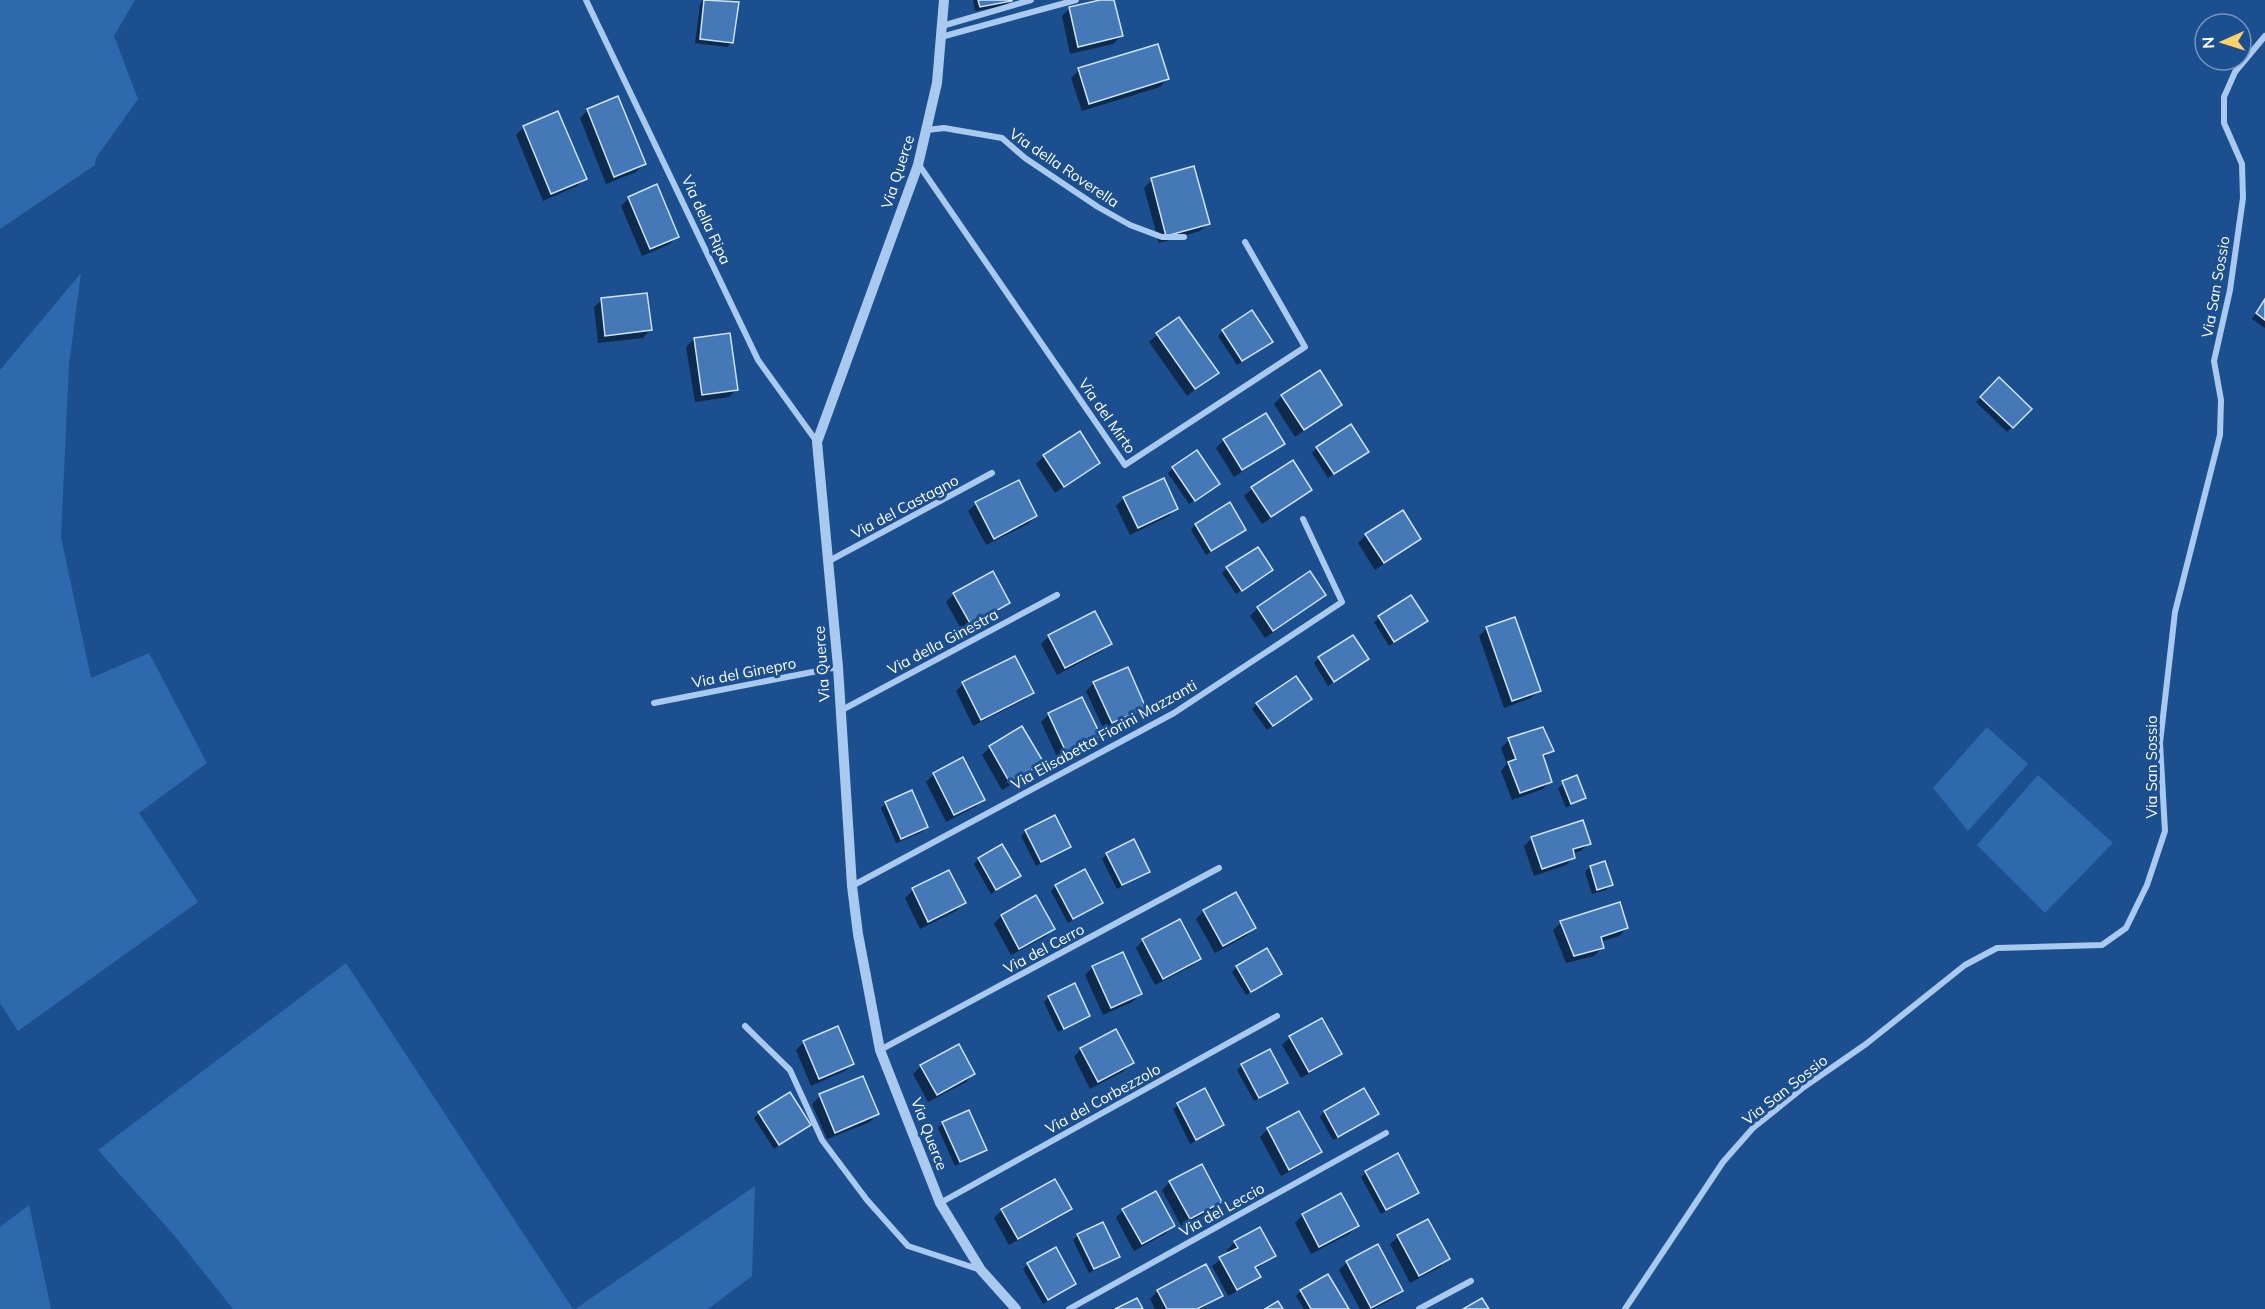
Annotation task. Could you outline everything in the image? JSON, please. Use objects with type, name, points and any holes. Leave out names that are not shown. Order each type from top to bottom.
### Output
[{"type":"street","name":"Via della Ripa","points":[[586,0],[758,360],[818,442]]},
{"type":"street","name":"Via Querce","points":[[944,0],[938,83],[918,165],[818,442],[838,667],[852,886],[858,934],[880,1050],[940,1203],[981,1270],[1016,1309]]},
{"type":"street","points":[[942,31],[1031,0]]},
{"type":"street","points":[[942,31],[1076,0]]},
{"type":"street","name":"Via San Sossio","points":[[1625,1309],[1723,1162],[1753,1128],[1804,1087],[1866,1044],[1965,965],[1997,948],[2102,945],[2126,928],[2147,885],[2165,831],[2160,743],[2175,612],[2220,435],[2220,400],[2214,361],[2230,290],[2244,198],[2242,164],[2224,123],[2224,97],[2235,72],[2265,36]]},
{"type":"street","name":"Via della Roverella","points":[[927,130],[944,128],[1002,138],[1025,158],[1098,207],[1130,225],[1162,237],[1184,237]]},
{"type":"street","name":"Via del Mirto","points":[[918,165],[1125,465],[1305,347],[1245,242]]},
{"type":"street","name":"Via del Castagno","points":[[829,561],[992,473]]},
{"type":"street","name":"Via Elisabetta Fiorini Mazzanti","points":[[852,886],[1174,713],[1342,602],[1303,519]]},
{"type":"street","name":"Via della Ginestra","points":[[840,711],[1057,595]]},
{"type":"street","name":"Via del Ginepro","points":[[654,703],[838,667]]},
{"type":"street","name":"Via del Cerro","points":[[880,1050],[1219,868]]},
{"type":"street","name":"Via del Corbezzolo","points":[[940,1203],[1277,1016]]},
{"type":"street","points":[[745,1026],[790,1070],[822,1140],[867,1200],[908,1246],[981,1270]]},
{"type":"street","name":"Via del Leccio","points":[[1069,1309],[1386,1133]]},
{"type":"street","points":[[1419,1309],[1471,1281]]},
{"type":"shaded area","points":[[0,0],[135,0],[114,36],[138,99],[96,158],[95,165],[0,229]]},
{"type":"shaded area","points":[[81,273],[69,365],[61,537],[91,678],[149,653],[207,763],[139,813],[198,902],[18,1031],[0,1003],[0,370]]},
{"type":"shaded area","points":[[1987,727],[2028,764],[1968,831],[1933,788]]},
{"type":"shaded area","points":[[2038,775],[2113,843],[2045,913],[1977,845]]},
{"type":"shaded area","points":[[346,963],[573,1309],[233,1309],[173,1234],[98,1150]]},
{"type":"shaded area","points":[[755,1186],[752,1276],[708,1309],[575,1309]]},
{"type":"shaded area","points":[[29,1205],[51,1309],[0,1309],[0,1227]]},
{"type":"building","points":[[704,0],[739,2],[733,43],[700,39]]},
{"type":"building","points":[[978,0],[1012,0],[1012,1],[980,7]]},
{"type":"building","points":[[1100,0],[1114,0],[1123,36],[1078,47],[1069,7]]},
{"type":"building","points":[[1158,44],[1169,79],[1089,104],[1078,68]]},
{"type":"building","points":[[618,96],[646,164],[614,177],[587,109]]},
{"type":"building","points":[[558,111],[587,179],[551,194],[523,126]]},
{"type":"building","points":[[1194,166],[1210,224],[1166,236],[1151,178]]},
{"type":"building","points":[[657,184],[679,237],[650,249],[628,197]]},
{"type":"building","points":[[647,293],[652,330],[605,336],[601,298]]},
{"type":"building","points":[[2265,299],[2265,320],[2256,313]]},
{"type":"building","points":[[1252,310],[1273,342],[1242,361],[1222,330]]},
{"type":"building","points":[[1179,317],[1219,373],[1195,389],[1156,333]]},
{"type":"building","points":[[730,333],[738,390],[702,395],[694,338]]},
{"type":"building","points":[[1320,370],[1342,405],[1304,430],[1281,395]]},
{"type":"building","points":[[1999,377],[2032,409],[2013,428],[1980,397]]},
{"type":"building","points":[[1266,413],[1285,444],[1242,470],[1223,439]]},
{"type":"building","points":[[1351,424],[1369,452],[1334,474],[1316,447]]},
{"type":"building","points":[[1080,431],[1100,463],[1064,487],[1043,455]]},
{"type":"building","points":[[1197,450],[1220,484],[1195,501],[1172,467]]},
{"type":"building","points":[[1293,460],[1312,490],[1271,517],[1251,487]]},
{"type":"building","points":[[1164,478],[1178,509],[1138,528],[1123,497]]},
{"type":"building","points":[[1019,480],[1037,516],[994,539],[975,502]]},
{"type":"building","points":[[1230,502],[1246,530],[1211,551],[1195,524]]},
{"type":"building","points":[[1403,510],[1421,539],[1384,563],[1365,534]]},
{"type":"building","points":[[1258,547],[1273,570],[1242,591],[1226,567]]},
{"type":"building","points":[[993,571],[1010,603],[971,625],[953,593]]},
{"type":"building","points":[[1310,571],[1326,595],[1273,631],[1257,607]]},
{"type":"building","points":[[1411,595],[1428,621],[1394,642],[1378,616]]},
{"type":"building","points":[[1095,611],[1112,644],[1065,668],[1048,635]]},
{"type":"building","points":[[1515,617],[1541,691],[1512,701],[1486,627]]},
{"type":"building","points":[[1353,635],[1369,659],[1334,682],[1318,657]]},
{"type":"building","points":[[1015,656],[1034,693],[981,720],[962,682]]},
{"type":"building","points":[[1128,667],[1146,708],[1112,723],[1093,682]]},
{"type":"building","points":[[1296,676],[1312,699],[1273,726],[1256,703]]},
{"type":"building","points":[[1082,697],[1101,736],[1066,752],[1048,713]]},
{"type":"building","points":[[1022,726],[1044,763],[1010,783],[989,746]]},
{"type":"building","points":[[1543,727],[1554,751],[1543,755],[1552,782],[1520,793],[1508,762],[1516,759],[1508,738]]},
{"type":"building","points":[[963,757],[985,800],[954,815],[933,773]]},
{"type":"building","points":[[1577,775],[1586,798],[1571,804],[1562,781]]},
{"type":"building","points":[[912,790],[928,827],[901,839],[885,802]]},
{"type":"building","points":[[1055,815],[1071,847],[1041,862],[1025,830]]},
{"type":"building","points":[[1583,820],[1591,844],[1573,849],[1575,858],[1542,869],[1531,837]]},
{"type":"building","points":[[1134,839],[1150,872],[1122,885],[1106,853]]},
{"type":"building","points":[[1002,844],[1021,876],[996,890],[978,858]]},
{"type":"building","points":[[1605,861],[1613,885],[1597,890],[1590,866]]},
{"type":"building","points":[[1085,869],[1103,903],[1073,919],[1055,885]]},
{"type":"building","points":[[949,870],[966,903],[928,922],[912,888]]},
{"type":"building","points":[[1236,892],[1256,928],[1223,946],[1203,910]]},
{"type":"building","points":[[1036,895],[1055,929],[1019,949],[1001,915]]},
{"type":"building","points":[[1620,902],[1628,928],[1601,937],[1604,948],[1574,956],[1560,921]]},
{"type":"building","points":[[1180,919],[1201,959],[1163,979],[1142,939]]},
{"type":"building","points":[[1267,948],[1282,974],[1251,992],[1236,966]]},
{"type":"building","points":[[1123,952],[1142,994],[1111,1008],[1092,966]]},
{"type":"building","points":[[1075,983],[1090,1016],[1064,1029],[1048,996]]},
{"type":"building","points":[[1322,1018],[1342,1054],[1309,1072],[1289,1036]]},
{"type":"building","points":[[838,1026],[854,1064],[819,1079],[803,1041]]},
{"type":"building","points":[[1116,1029],[1134,1063],[1098,1082],[1080,1048]]},
{"type":"building","points":[[959,1044],[975,1074],[937,1095],[920,1065]]},
{"type":"building","points":[[1270,1049],[1288,1083],[1259,1098],[1241,1064]]},
{"type":"building","points":[[863,1076],[879,1114],[835,1133],[819,1094]]},
{"type":"building","points":[[1205,1088],[1224,1125],[1196,1140],[1177,1103]]},
{"type":"building","points":[[1364,1088],[1379,1114],[1338,1137],[1324,1111]]},
{"type":"building","points":[[790,1092],[811,1125],[779,1145],[758,1112]]},
{"type":"building","points":[[969,1110],[987,1150],[960,1162],[942,1122]]},
{"type":"building","points":[[1299,1111],[1322,1152],[1289,1170],[1267,1128]]},
{"type":"building","points":[[1398,1153],[1419,1193],[1386,1210],[1365,1171]]},
{"type":"building","points":[[1202,1164],[1222,1202],[1190,1219],[1169,1181]]},
{"type":"building","points":[[1055,1179],[1072,1209],[1018,1239],[1001,1209]]},
{"type":"building","points":[[1156,1191],[1175,1226],[1142,1244],[1122,1209]]},
{"type":"building","points":[[1341,1193],[1359,1226],[1319,1247],[1302,1214]]},
{"type":"building","points":[[1428,1219],[1450,1259],[1419,1276],[1397,1235]]},
{"type":"building","points":[[1103,1222],[1120,1257],[1094,1269],[1077,1234]]},
{"type":"building","points":[[1260,1227],[1276,1256],[1255,1267],[1261,1277],[1237,1290],[1219,1257],[1238,1248],[1234,1241]]},
{"type":"building","points":[[1378,1244],[1403,1291],[1371,1308],[1346,1261]]},
{"type":"building","points":[[1056,1247],[1076,1284],[1048,1300],[1027,1263]]},
{"type":"building","points":[[1206,1264],[1223,1296],[1197,1309],[1167,1309],[1157,1290]]},
{"type":"building","points":[[1328,1274],[1349,1309],[1311,1309],[1300,1290]]},
{"type":"building","points":[[1137,1298],[1143,1309],[1115,1309]]},
{"type":"building","points":[[1482,1298],[1489,1309],[1463,1309]]},
{"type":"building","points":[[1278,1301],[1283,1309],[1265,1309]]}]
